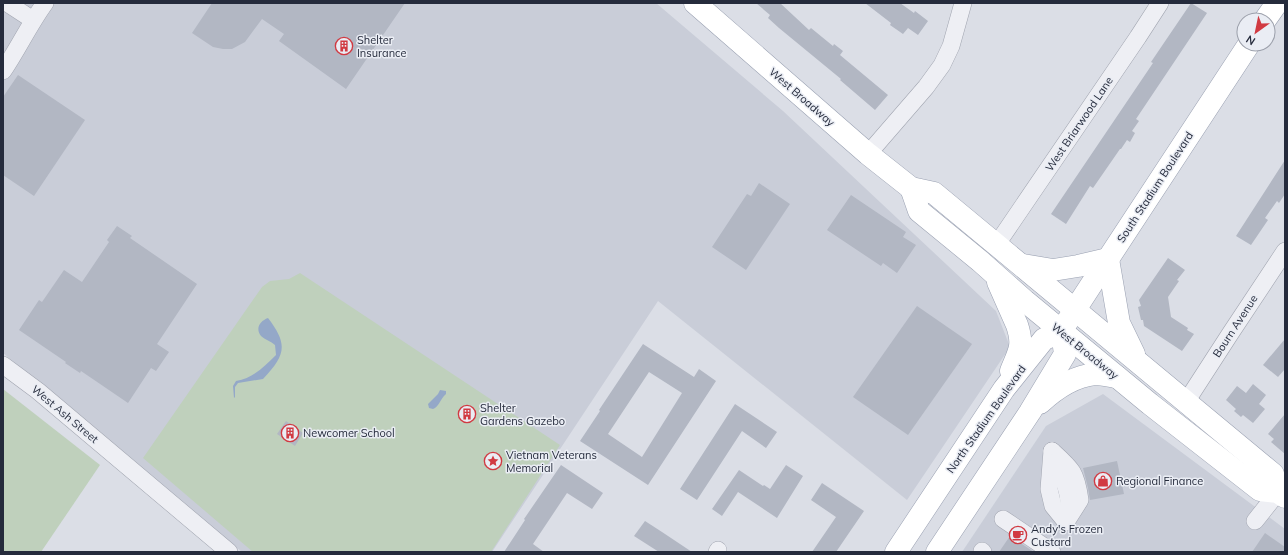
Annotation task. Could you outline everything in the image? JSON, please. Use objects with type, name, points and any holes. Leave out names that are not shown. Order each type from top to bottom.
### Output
[{"type":"main road","name":"West Broadway","points":[[695,3],[868,154],[911,188],[934,193],[1273,474],[1282,495]]},
{"type":"main road","points":[[1271,12],[1277,3]]},
{"type":"main road","name":"South Stadium Boulevard","points":[[1062,332],[1244,52]]},
{"type":"main road","name":"West Broadway","points":[[911,188],[919,211],[1117,378],[1260,490],[1282,495]]},
{"type":"main road","points":[[1022,265],[1053,270],[1108,259],[1119,323],[1138,362]]},
{"type":"main road","points":[[994,274],[1017,325],[1021,346],[1004,389]]},
{"type":"main road","points":[[942,549],[1066,354],[1062,332]]},
{"type":"main road","name":"North Stadium Boulevard","points":[[896,552],[1004,389],[1044,339],[1062,332]]},
{"type":"main road","points":[[1030,412],[1049,395],[1080,377],[1096,374],[1117,378]]},
{"type":"street","points":[[7,3],[33,20]]},
{"type":"street","points":[[3,71],[15,53],[33,20],[45,3]]},
{"type":"street","points":[[868,154],[926,87],[942,65],[950,46],[963,3]]},
{"type":"street","name":"West Briarwood Lane","points":[[997,244],[1160,3]]},
{"type":"street","name":"Bourn Avenue","points":[[1186,402],[1285,251]]},
{"type":"street","name":"West Ash Street","points":[[3,365],[38,391],[229,552]]},
{"type":"street","points":[[1052,451],[1071,468],[1078,483],[1080,500],[1066,522],[1058,505],[1052,451]]},
{"type":"street","points":[[1255,521],[1282,495]]},
{"type":"street","points":[[1003,519],[1052,552]]},
{"type":"shaded area","name":"Shelter Insurance","points":[[3,3],[656,3],[783,111],[996,311],[1010,347],[907,500],[658,301],[492,552],[242,552],[3,353]]},
{"type":"shaded area","points":[[1103,394],[1285,529],[1285,552],[962,552],[1046,426]]},
{"type":"green space","points":[[300,273],[560,445],[491,552],[253,552],[143,458],[262,287],[270,281],[289,279]]},
{"type":"green space","points":[[3,389],[100,465],[41,552],[3,552]]},
{"type":"water","points":[[268,318],[279,335],[282,349],[280,356],[271,371],[263,379],[238,383],[235,387],[234,398],[233,386],[236,381],[253,375],[263,368],[276,355],[275,345],[264,339],[258,330],[259,325]]},
{"type":"water","points":[[440,390],[446,391],[446,394],[435,408],[429,408],[428,404]]},
{"type":"building","name":"Shelter Insurance","points":[[212,3],[405,3],[346,89],[279,41],[284,34],[262,19],[245,42],[232,49],[213,47],[192,33]]},
{"type":"building","points":[[756,3],[780,3],[809,30],[811,28],[833,46],[834,44],[843,51],[840,55],[888,95],[875,110],[840,80],[841,79],[779,28],[768,18],[770,15]]},
{"type":"building","points":[[865,3],[900,3],[914,13],[915,11],[928,21],[918,35],[908,28],[903,34],[890,25],[891,23]]},
{"type":"building","points":[[1191,3],[1207,13],[1136,119],[1139,121],[1132,131],[1135,133],[1130,142],[1127,140],[1093,188],[1090,186],[1066,224],[1051,214],[1153,63],[1151,62]]},
{"type":"building","points":[[18,75],[85,120],[34,196],[3,175],[3,97]]},
{"type":"building","points":[[1285,160],[1285,194],[1279,203],[1277,201],[1265,218],[1268,220],[1251,245],[1236,236]]},
{"type":"building","points":[[759,183],[790,204],[746,270],[712,247],[747,194],[751,196]]},
{"type":"building","points":[[851,195],[906,232],[903,237],[916,245],[897,273],[883,263],[881,266],[827,230]]},
{"type":"building","points":[[117,226],[132,236],[130,238],[197,284],[157,344],[169,352],[156,371],[151,368],[128,403],[81,371],[80,373],[65,363],[66,362],[19,330],[39,300],[42,302],[64,270],[82,282],[109,242],[107,240]]},
{"type":"building","points":[[1168,258],[1185,270],[1177,280],[1179,281],[1168,297],[1171,317],[1188,328],[1187,330],[1194,334],[1182,351],[1144,326],[1138,307],[1141,306],[1139,300]]},
{"type":"building","points":[[917,306],[972,344],[908,435],[853,397]]},
{"type":"building","points":[[1285,339],[1285,369],[1278,377],[1263,365]]},
{"type":"building","points":[[643,344],[694,377],[699,369],[716,381],[648,485],[580,441],[600,411],[599,410]],"holes":[[[649,372],[682,393],[642,457],[608,434]]]},
{"type":"building","points":[[1253,384],[1266,395],[1259,404],[1265,409],[1253,423],[1243,415],[1241,417],[1234,411],[1236,409],[1226,400],[1237,386],[1246,393]]},
{"type":"building","points":[[735,404],[777,432],[766,448],[742,431],[697,500],[680,489]]},
{"type":"building","name":"Shelter Gardens Gazebo","points":[[467,406],[474,411],[475,414],[470,421],[467,422],[460,417],[459,414],[464,407]]},
{"type":"building","points":[[1285,414],[1285,454],[1271,442],[1274,439],[1268,434]]},
{"type":"building","name":"Newcomer School","points":[[286,421],[303,433],[295,446],[277,434]]},
{"type":"building","points":[[1117,461],[1124,494],[1090,500],[1083,468]]},
{"type":"building","points":[[561,465],[603,493],[592,509],[567,493],[533,544],[544,552],[504,552],[525,520],[524,519]]},
{"type":"building","points":[[786,465],[803,476],[777,518],[738,492],[722,516],[712,509],[739,470],[770,489]]},
{"type":"building","points":[[822,483],[864,511],[836,552],[812,552],[836,517],[811,500]]},
{"type":"building","points":[[645,521],[692,552],[659,552],[634,536]]},
{"type":"building","points":[[1265,533],[1285,547],[1285,552],[1252,552]]},
{"type":"building","points":[[1010,536],[1034,552],[999,552]]},
{"type":"place","name":"Shelter Insurance","points":[[344,46]]},
{"type":"place","name":"Shelter Gardens Gazebo","points":[[467,414]]},
{"type":"place","name":"Newcomer School","points":[[290,433]]},
{"type":"place","name":"Vietnam Veterans Memorial","points":[[493,461]]},
{"type":"place","name":"Regional Finance","points":[[1103,481]]},
{"type":"place","name":"Andy's Frozen Custard","points":[[1018,535]]}]
